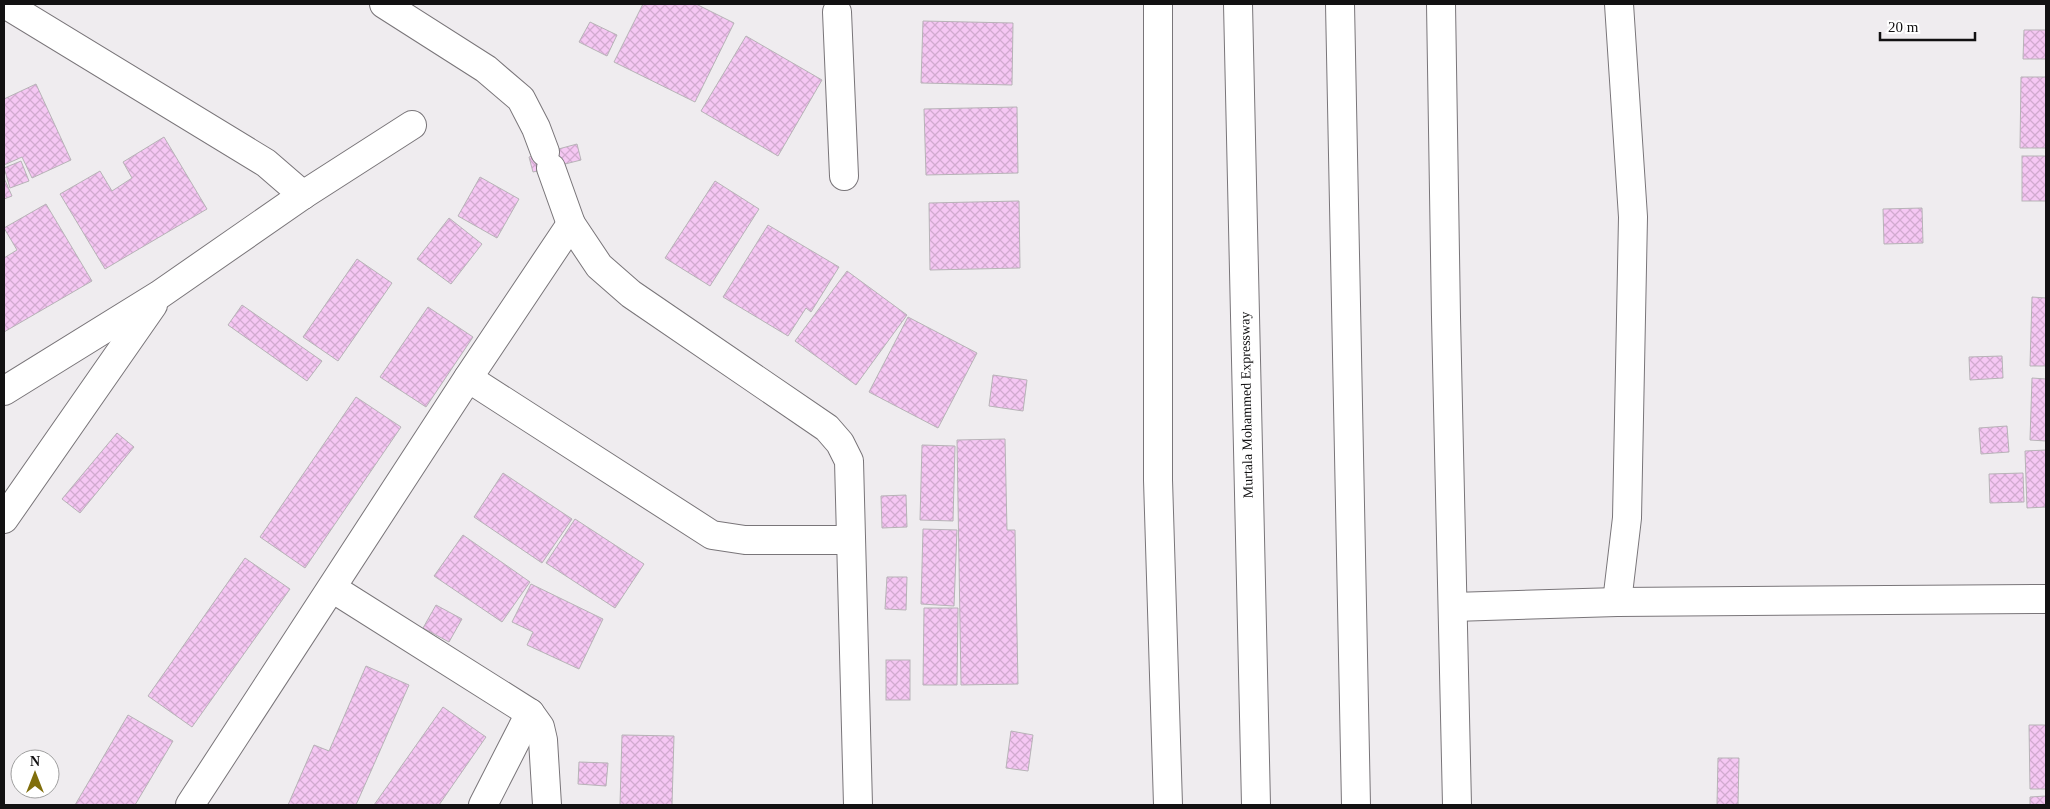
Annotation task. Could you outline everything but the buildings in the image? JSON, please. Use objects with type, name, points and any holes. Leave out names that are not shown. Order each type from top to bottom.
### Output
[{"type":"main road","points":[[4,4],[266,163],[303,195]]},
{"type":"main road","points":[[384,4],[486,69],[521,99],[536,128],[571,224],[599,266],[631,294],[827,428],[840,443],[849,461],[858,805]]},
{"type":"main road","points":[[1158,4],[1158,480],[1168,805]]},
{"type":"main road","name":"Murtala Mohammed Expressway","points":[[1238,4],[1256,805]]},
{"type":"main road","points":[[1340,4],[1356,805]]},
{"type":"main road","points":[[1441,4],[1457,805]]},
{"type":"main road","points":[[1617,602],[1627,518],[1633,217],[1619,4]]},
{"type":"main road","points":[[832,7],[844,176]]},
{"type":"main road","points":[[4,391],[159,295],[303,195],[412,125]]},
{"type":"main road","points":[[190,805],[468,378],[571,224]]},
{"type":"main road","points":[[4,519],[159,295]]},
{"type":"main road","points":[[468,378],[712,536],[745,540],[851,540]]},
{"type":"main road","points":[[332,588],[530,713],[540,727],[543,740],[548,805]]},
{"type":"main road","points":[[1453,607],[1617,602],[2046,598]]},
{"type":"main road","points":[[483,805],[530,713]]}]
